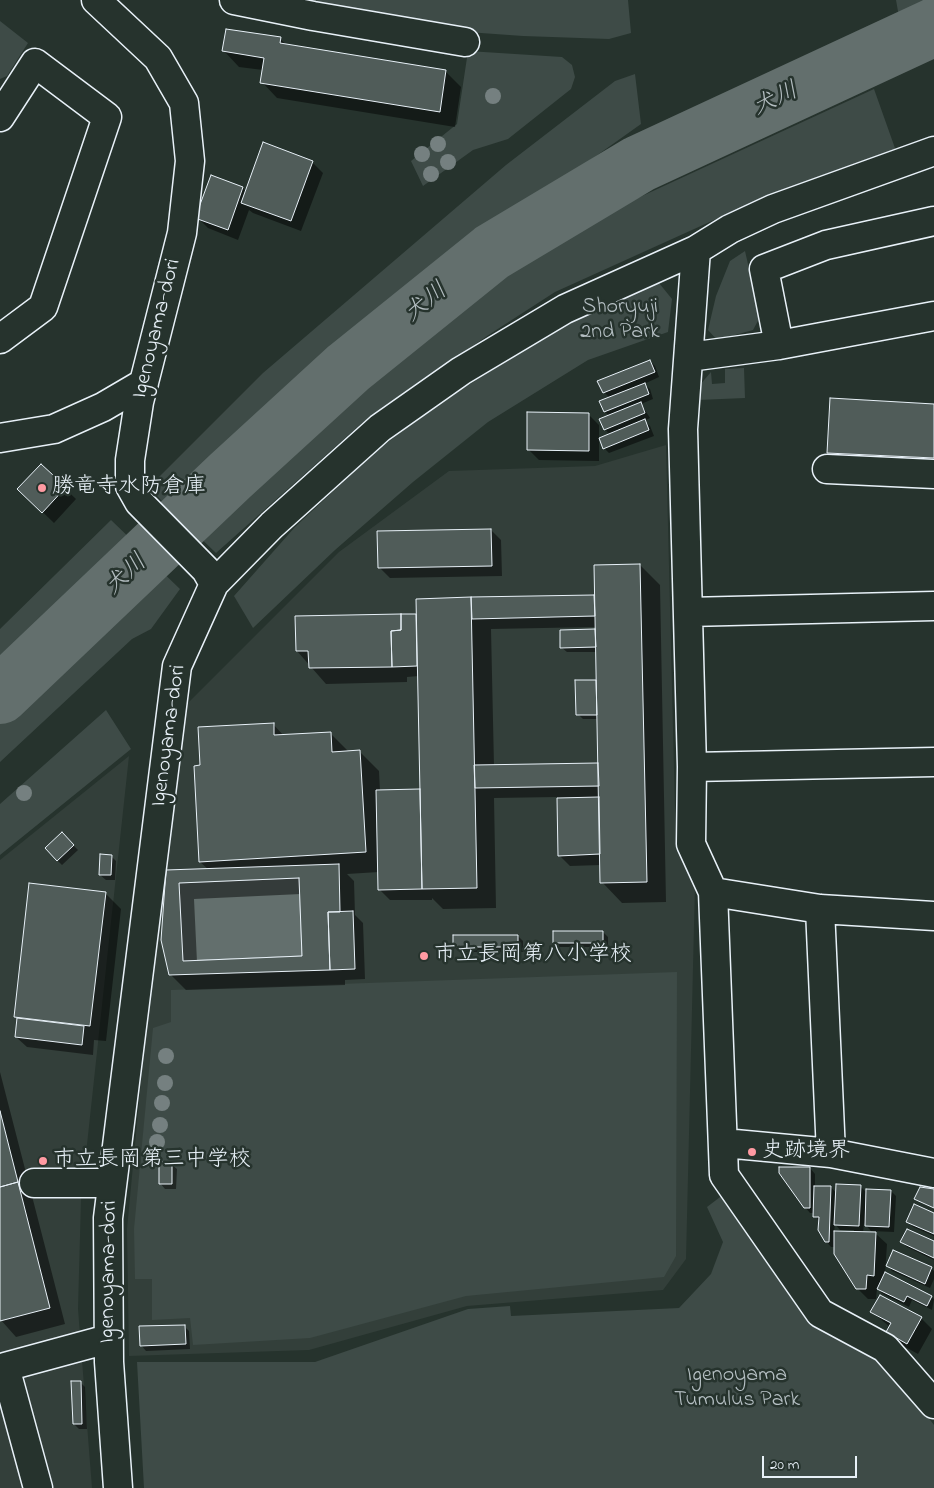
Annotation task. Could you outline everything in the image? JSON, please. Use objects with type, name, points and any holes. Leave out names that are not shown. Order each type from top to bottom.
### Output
[{"type":"street","name":"Igenoyama-dori","points":[[96,0],[158,58],[184,102],[190,161],[182,233],[144,383],[130,460],[130,486],[139,502],[210,577],[177,666],[108,1218],[108,1339],[118,1488]]},
{"type":"street","points":[[234,0],[313,16],[465,42]]},
{"type":"street","points":[[0,117],[35,63],[107,117],[43,307],[0,339]]},
{"type":"street","points":[[210,577],[272,525],[380,428],[461,371],[565,308],[696,250],[730,229],[773,209],[934,152]]},
{"type":"street","points":[[779,345],[764,270],[826,245],[934,221]]},
{"type":"street","points":[[696,250],[683,428],[692,767],[691,844],[713,892],[724,1175],[820,1313],[885,1348],[934,1404]]},
{"type":"street","points":[[689,357],[779,345],[934,316]]},
{"type":"street","points":[[0,438],[54,429],[104,407],[144,383]]},
{"type":"street","points":[[827,469],[934,474]]},
{"type":"street","points":[[688,612],[934,606]]},
{"type":"street","points":[[692,767],[934,762]]},
{"type":"street","points":[[713,892],[820,909],[934,916]]},
{"type":"street","points":[[820,909],[831,1153]]},
{"type":"street","points":[[724,1143],[831,1153],[934,1173]]},
{"type":"street","points":[[34,1183],[112,1183]]},
{"type":"street","points":[[38,1488],[5,1367],[108,1339]]},
{"type":"shaded area","name":"市立長岡第八小学校","points":[[666,445],[676,850],[695,884],[686,1259],[663,1290],[467,1306],[309,1350],[129,1356],[127,1229],[146,1028],[187,704],[339,552],[449,471],[595,466]]},
{"type":"shaded area","name":"市立長岡第三中学校","points":[[129,756],[81,1200],[78,1309],[92,1488],[0,1488],[0,860]]},
{"type":"shaded area","points":[[299,878],[302,956],[183,961],[179,883]]},
{"type":"green space","points":[[291,0],[628,0],[631,33],[609,39],[467,32]]},
{"type":"green space","points":[[896,0],[934,0],[934,4],[899,17]]},
{"type":"green space","points":[[0,21],[28,43],[7,76],[0,79]]},
{"type":"green space","points":[[468,51],[562,57],[572,65],[575,77],[571,89],[508,139],[473,150],[423,186],[411,161],[457,124]]},
{"type":"green space","points":[[635,74],[641,124],[478,240],[304,388],[171,511],[149,487],[263,373],[506,165],[615,81]]},
{"type":"green space","points":[[874,89],[896,151],[756,201],[555,292],[490,334],[362,423],[216,553],[191,529],[281,447],[472,300],[575,227]]},
{"type":"green space","points":[[745,251],[760,317],[753,330],[717,340],[708,330],[716,296],[730,261]]},
{"type":"green space","name":"Shoryuji 2nd Park","points":[[659,283],[672,299],[668,332],[588,360],[488,422],[413,482],[335,550],[253,628],[234,596],[295,527],[375,452],[434,407],[605,298]]},
{"type":"green space","points":[[744,368],[745,398],[698,400],[698,387],[711,372],[712,384],[725,383],[725,369]]},
{"type":"green space","points":[[111,520],[137,545],[0,677],[0,629]]},
{"type":"green space","points":[[152,562],[180,589],[151,629],[132,639],[0,762],[0,719],[106,616]]},
{"type":"green space","points":[[106,710],[131,749],[0,855],[0,804]]},
{"type":"green space","points":[[677,972],[676,1256],[664,1277],[466,1296],[310,1338],[193,1345],[190,1318],[152,1320],[152,1279],[135,1279],[134,1229],[153,1028],[171,1022],[171,990]]},
{"type":"green space","name":"Igenoyama Tumulus Park","points":[[728,1191],[816,1328],[880,1354],[934,1425],[934,1488],[144,1488],[137,1362],[315,1362],[468,1309],[510,1306],[511,1316],[679,1308],[711,1274],[723,1242],[707,1207]]},
{"type":"building","points":[[226,29],[281,37],[280,43],[446,70],[440,112],[260,83],[264,58],[222,51]]},
{"type":"building","points":[[263,142],[313,161],[291,221],[241,203]]},
{"type":"building","points":[[211,175],[243,187],[228,230],[195,218]]},
{"type":"building","points":[[650,360],[655,372],[603,393],[597,381]]},
{"type":"building","points":[[645,383],[649,394],[604,412],[599,401]]},
{"type":"building","points":[[830,398],[934,404],[934,458],[827,453]]},
{"type":"building","points":[[641,402],[645,413],[604,430],[599,419]]},
{"type":"building","points":[[527,412],[589,413],[589,451],[527,450]]},
{"type":"building","points":[[645,419],[649,430],[603,449],[599,438]]},
{"type":"building","name":"勝竜寺水防倉庫","points":[[41,464],[66,487],[42,513],[17,489]]},
{"type":"building","points":[[491,529],[492,566],[378,568],[377,531]]},
{"type":"building","points":[[640,564],[647,882],[600,883],[594,565]]},
{"type":"building","points":[[594,595],[595,616],[472,619],[471,597]]},
{"type":"building","points":[[471,597],[477,888],[422,889],[416,599]]},
{"type":"building","points":[[401,614],[416,614],[417,666],[392,667],[391,631],[401,630]]},
{"type":"building","points":[[401,614],[401,630],[391,631],[392,667],[309,668],[308,651],[296,651],[295,616]]},
{"type":"building","points":[[595,629],[596,647],[560,648],[560,630]]},
{"type":"building","points":[[575,680],[596,680],[597,715],[576,715]]},
{"type":"building","points":[[274,723],[274,735],[331,732],[332,752],[360,750],[366,852],[199,862],[194,766],[200,765],[198,727]]},
{"type":"building","points":[[598,763],[599,786],[475,788],[474,765]]},
{"type":"building","points":[[420,789],[422,889],[378,890],[376,790]]},
{"type":"building","points":[[599,797],[600,854],[558,856],[557,798]]},
{"type":"building","points":[[62,832],[74,845],[57,861],[45,848]]},
{"type":"building","points":[[100,854],[112,855],[111,875],[99,875]]},
{"type":"building","points":[[339,864],[340,912],[328,912],[330,970],[169,975],[161,940],[166,870]],"holes":[[[299,878],[302,956],[183,961],[179,883]]]},
{"type":"building","points":[[29,883],[106,892],[90,1026],[14,1017]]},
{"type":"building","points":[[353,911],[355,969],[330,970],[328,912]]},
{"type":"building","points":[[553,931],[603,931],[603,943],[553,943]]},
{"type":"building","points":[[453,935],[518,935],[518,947],[453,947]]},
{"type":"building","points":[[17,1018],[84,1026],[82,1045],[15,1037]]},
{"type":"building","points":[[0,1111],[18,1182],[0,1187]]},
{"type":"building","points":[[159,1162],[172,1162],[172,1184],[159,1184]]},
{"type":"building","points":[[779,1167],[810,1167],[810,1208],[804,1208],[779,1173]]},
{"type":"building","points":[[18,1182],[50,1308],[0,1321],[0,1187]]},
{"type":"building","points":[[836,1184],[861,1185],[859,1226],[834,1225]]},
{"type":"building","points":[[814,1186],[831,1186],[829,1242],[825,1242],[818,1230],[819,1217],[813,1217]]},
{"type":"building","points":[[920,1187],[934,1189],[934,1208],[914,1199]]},
{"type":"building","points":[[866,1189],[891,1190],[889,1227],[865,1226]]},
{"type":"building","points":[[914,1204],[934,1213],[934,1234],[906,1222]]},
{"type":"building","points":[[907,1229],[934,1241],[934,1258],[900,1242]]},
{"type":"building","points":[[834,1231],[876,1232],[874,1276],[867,1275],[866,1289],[856,1289],[834,1254]]},
{"type":"building","points":[[893,1250],[932,1267],[925,1284],[886,1266]]},
{"type":"building","points":[[885,1272],[932,1296],[927,1306],[907,1296],[904,1302],[877,1289]]},
{"type":"building","points":[[880,1295],[922,1317],[907,1344],[886,1332],[891,1323],[870,1312]]},
{"type":"building","points":[[185,1325],[186,1344],[140,1346],[139,1326]]},
{"type":"building","points":[[71,1381],[81,1381],[82,1424],[73,1424]]},
{"type":"waterway","name":"犬川","points":[[0,695],[230,476],[348,368],[492,252],[639,164],[934,27]]},
{"type":"place","name":"勝竜寺水防倉庫","points":[[42,488]]},
{"type":"place","name":"市立長岡第八小学校","points":[[424,956]]},
{"type":"place","name":"史跡境界","points":[[752,1152]]},
{"type":"place","name":"市立長岡第三中学校","points":[[43,1161]]}]
